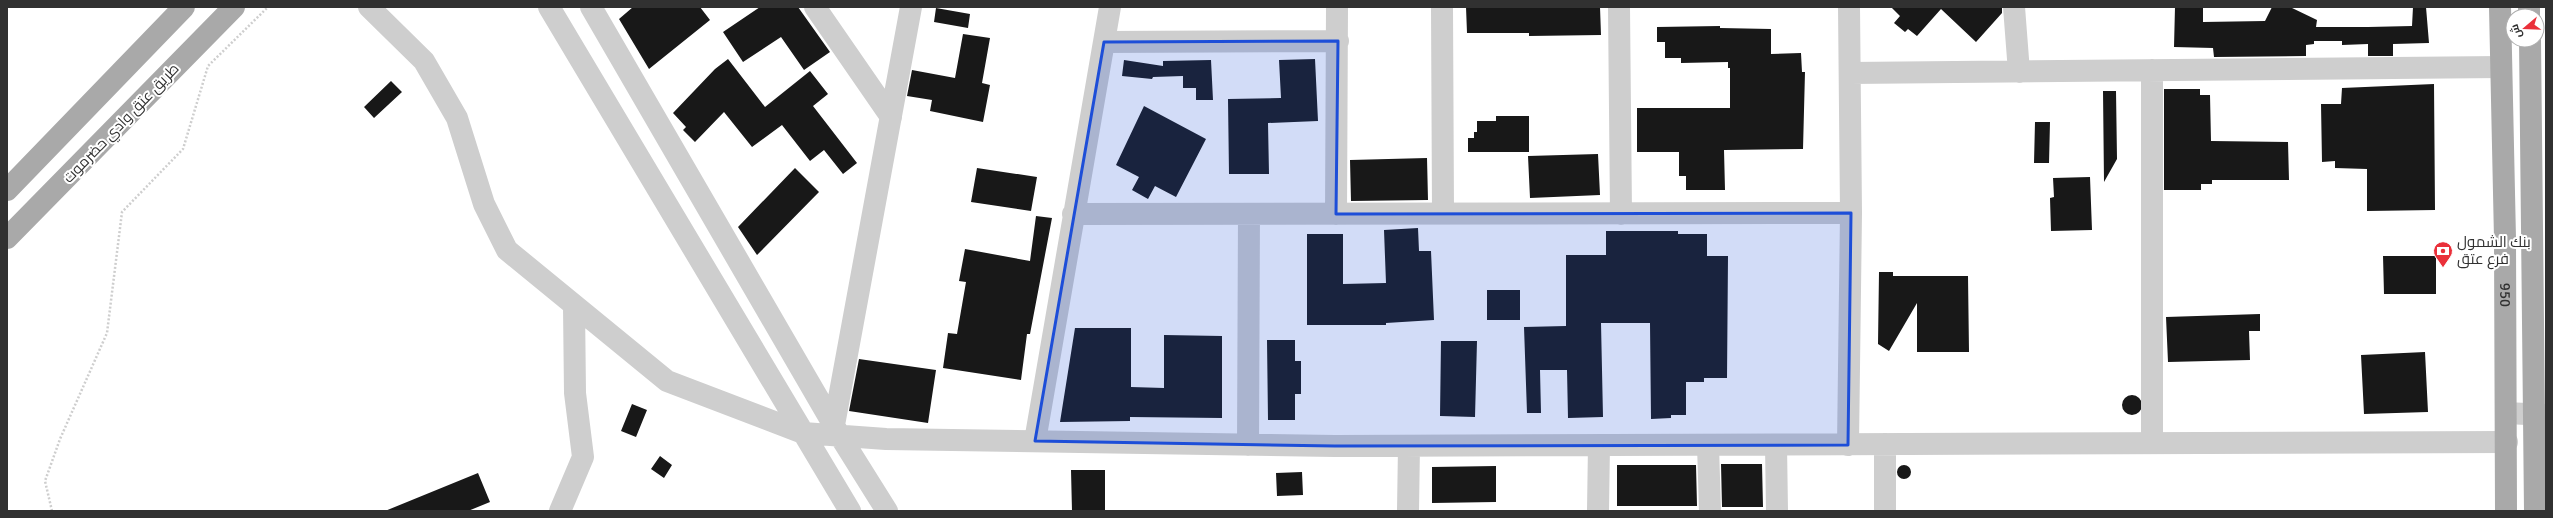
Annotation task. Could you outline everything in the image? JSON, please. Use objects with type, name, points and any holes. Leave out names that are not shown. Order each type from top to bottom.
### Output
[{"type":"main road","points":[[7,190],[184,7]]},
{"type":"main road","name":"طريق عتق وادي حضرموت","points":[[7,238],[234,7]]},
{"type":"main road","name":"950","points":[[2500,7],[2507,442],[2506,511]]},
{"type":"main road","name":"950","points":[[2530,48],[2540,415],[2535,511]]},
{"type":"street","points":[[369,7],[424,61],[457,118],[484,204],[507,250],[574,307],[667,381],[803,433],[837,431],[886,440],[1409,446],[2507,442]]},
{"type":"street","points":[[549,7],[850,511]]},
{"type":"street","points":[[592,7],[837,431],[887,511]]},
{"type":"street","points":[[815,7],[891,117]]},
{"type":"street","points":[[837,431],[911,7]]},
{"type":"street","points":[[1035,442],[1110,7]]},
{"type":"street","points":[[1336,214],[1337,7]]},
{"type":"street","points":[[1442,7],[1444,213]]},
{"type":"street","points":[[1619,7],[1621,214]]},
{"type":"street","points":[[1848,445],[1851,213],[1849,7]]},
{"type":"street","points":[[2014,7],[2019,72]]},
{"type":"street","points":[[1104,42],[1338,41]]},
{"type":"street","points":[[1850,73],[2502,67]]},
{"type":"street","points":[[2152,70],[2152,443]]},
{"type":"street","points":[[1074,214],[1851,213]]},
{"type":"street","points":[[1248,445],[1249,214]]},
{"type":"street","points":[[560,511],[583,457],[575,393],[574,307]]},
{"type":"street","points":[[2506,413],[2540,415]]},
{"type":"street","points":[[1885,444],[1885,511]]},
{"type":"street","points":[[1598,511],[1599,445]]},
{"type":"street","points":[[1708,445],[1710,511]]},
{"type":"street","points":[[1776,445],[1777,511]]},
{"type":"street","points":[[1408,511],[1409,446]]},
{"type":"path","points":[[52,511],[45,481],[60,439],[107,333],[122,212],[183,149],[208,66],[268,7]]},
{"type":"highlighted area","points":[[1338,41],[1336,214],[1851,213],[1848,445],[1335,446],[1035,441],[1104,42]]},
{"type":"building","points":[[633,7],[700,7],[710,20],[649,69],[619,19]]},
{"type":"building","points":[[760,7],[798,7],[830,52],[804,70],[781,37],[743,62],[723,32]]},
{"type":"building","points":[[1466,7],[1600,7],[1601,35],[1529,36],[1529,33],[1467,33]]},
{"type":"building","points":[[1891,7],[2002,7],[2002,13],[1976,42],[1941,9],[1917,36],[1908,29],[1905,32],[1894,23],[1900,16]]},
{"type":"building","points":[[2175,7],[2203,7],[2203,22],[2265,21],[2272,7],[2290,7],[2317,20],[2316,27],[2368,27],[2412,26],[2413,7],[2426,7],[2429,43],[2393,44],[2393,56],[2368,56],[2368,44],[2342,45],[2342,41],[2314,41],[2314,44],[2306,45],[2306,56],[2214,57],[2213,48],[2174,47]]},
{"type":"building","points":[[936,8],[970,14],[968,28],[934,22]]},
{"type":"building","points":[[1720,26],[1720,28],[1771,29],[1771,54],[1801,53],[1802,72],[1805,72],[1803,149],[1724,150],[1725,190],[1686,190],[1686,176],[1679,176],[1679,152],[1637,152],[1637,108],[1730,108],[1730,68],[1728,68],[1728,62],[1681,63],[1681,58],[1665,58],[1665,42],[1657,42],[1657,27]]},
{"type":"building","points":[[963,34],[990,38],[982,83],[990,85],[983,122],[930,111],[932,100],[907,96],[912,70],[955,78]]},
{"type":"building","points":[[728,59],[765,107],[810,71],[828,94],[813,106],[857,163],[843,174],[824,150],[810,161],[782,125],[752,147],[724,112],[695,142],[683,130],[686,127],[673,113],[715,69]]},
{"type":"building","points":[[1315,59],[1318,121],[1268,123],[1269,174],[1229,174],[1228,99],[1281,98],[1279,60]]},
{"type":"building","points":[[1124,60],[1163,66],[1163,61],[1211,60],[1213,100],[1196,100],[1196,88],[1183,88],[1183,76],[1153,77],[1152,79],[1122,76]]},
{"type":"building","points":[[391,81],[402,92],[374,118],[364,107]]},
{"type":"building","points":[[2434,84],[2435,210],[2367,211],[2367,169],[2335,168],[2335,161],[2322,162],[2321,104],[2341,104],[2342,88]]},
{"type":"building","points":[[2164,89],[2200,89],[2200,95],[2210,95],[2211,141],[2288,142],[2289,180],[2212,180],[2212,184],[2201,184],[2201,190],[2164,190]]},
{"type":"building","points":[[2103,91],[2116,91],[2117,159],[2104,182]]},
{"type":"building","points":[[1144,106],[1206,139],[1176,197],[1155,186],[1148,199],[1132,190],[1139,177],[1116,165]]},
{"type":"building","points":[[1496,116],[1529,116],[1529,152],[1468,152],[1468,138],[1474,138],[1474,132],[1477,132],[1477,121],[1496,121]]},
{"type":"building","points":[[2035,122],[2050,122],[2049,163],[2034,163]]},
{"type":"building","points":[[1598,154],[1600,195],[1530,198],[1528,156]]},
{"type":"building","points":[[1427,158],[1428,200],[1351,201],[1350,160]]},
{"type":"building","points":[[795,168],[819,192],[757,255],[738,227]]},
{"type":"building","points":[[977,168],[1037,177],[1031,211],[971,202]]},
{"type":"building","points":[[2090,177],[2092,230],[2051,231],[2050,198],[2054,197],[2053,178]]},
{"type":"building","points":[[1036,216],[1052,218],[1030,334],[1027,334],[1021,380],[943,368],[948,333],[957,334],[966,282],[959,281],[965,249],[1030,261]]},
{"type":"building","points":[[1418,228],[1419,251],[1431,251],[1434,320],[1386,323],[1386,325],[1307,325],[1307,234],[1343,234],[1343,284],[1386,283],[1384,230]]},
{"type":"building","points":[[1606,231],[1678,231],[1678,234],[1707,234],[1707,256],[1728,256],[1727,378],[1704,378],[1704,382],[1686,382],[1686,415],[1671,415],[1671,418],[1651,419],[1650,323],[1601,323],[1603,417],[1568,418],[1567,370],[1540,370],[1541,413],[1527,413],[1524,327],[1566,326],[1566,255],[1606,255]]},
{"type":"building","points":[[2383,256],[2436,256],[2436,294],[2384,294]]},
{"type":"building","points":[[1879,272],[1893,272],[1893,276],[1968,276],[1969,352],[1917,352],[1917,303],[1889,351],[1878,344]]},
{"type":"building","points":[[1487,290],[1520,290],[1520,320],[1487,320]]},
{"type":"building","points":[[2260,314],[2260,331],[2249,331],[2250,360],[2168,362],[2166,317]]},
{"type":"building","points":[[1075,328],[1131,328],[1131,387],[1164,388],[1164,335],[1222,336],[1222,418],[1130,417],[1130,421],[1060,422]]},
{"type":"building","points":[[1267,340],[1295,340],[1295,361],[1301,361],[1301,394],[1295,394],[1295,420],[1268,420]]},
{"type":"building","points":[[1441,341],[1477,341],[1475,417],[1440,416]]},
{"type":"building","points":[[2425,352],[2428,412],[2364,414],[2361,355]]},
{"type":"building","points":[[859,359],[936,370],[928,423],[849,411]]},
{"type":"building","points":[[2132,395],[2139,398],[2142,405],[2139,412],[2132,415],[2125,412],[2122,405],[2125,398]]},
{"type":"building","points":[[632,404],[647,410],[636,437],[621,431]]},
{"type":"building","points":[[660,456],[672,465],[664,478],[651,469]]},
{"type":"building","points":[[1721,464],[1762,464],[1763,507],[1722,507]]},
{"type":"building","points":[[1617,465],[1696,465],[1697,506],[1617,506]]},
{"type":"building","points":[[1901,465],[1907,465],[1911,469],[1911,475],[1907,479],[1901,479],[1897,475],[1897,469]]},
{"type":"building","points":[[1496,466],[1496,502],[1432,503],[1432,467]]},
{"type":"building","points":[[1071,470],[1105,470],[1105,511],[1072,511]]},
{"type":"building","points":[[1302,472],[1303,495],[1277,496],[1276,473]]},
{"type":"building","points":[[478,473],[490,502],[468,511],[385,511]]},
{"type":"place","name":"بنك الشمول فرع عتق","points":[[2443,268]]}]
